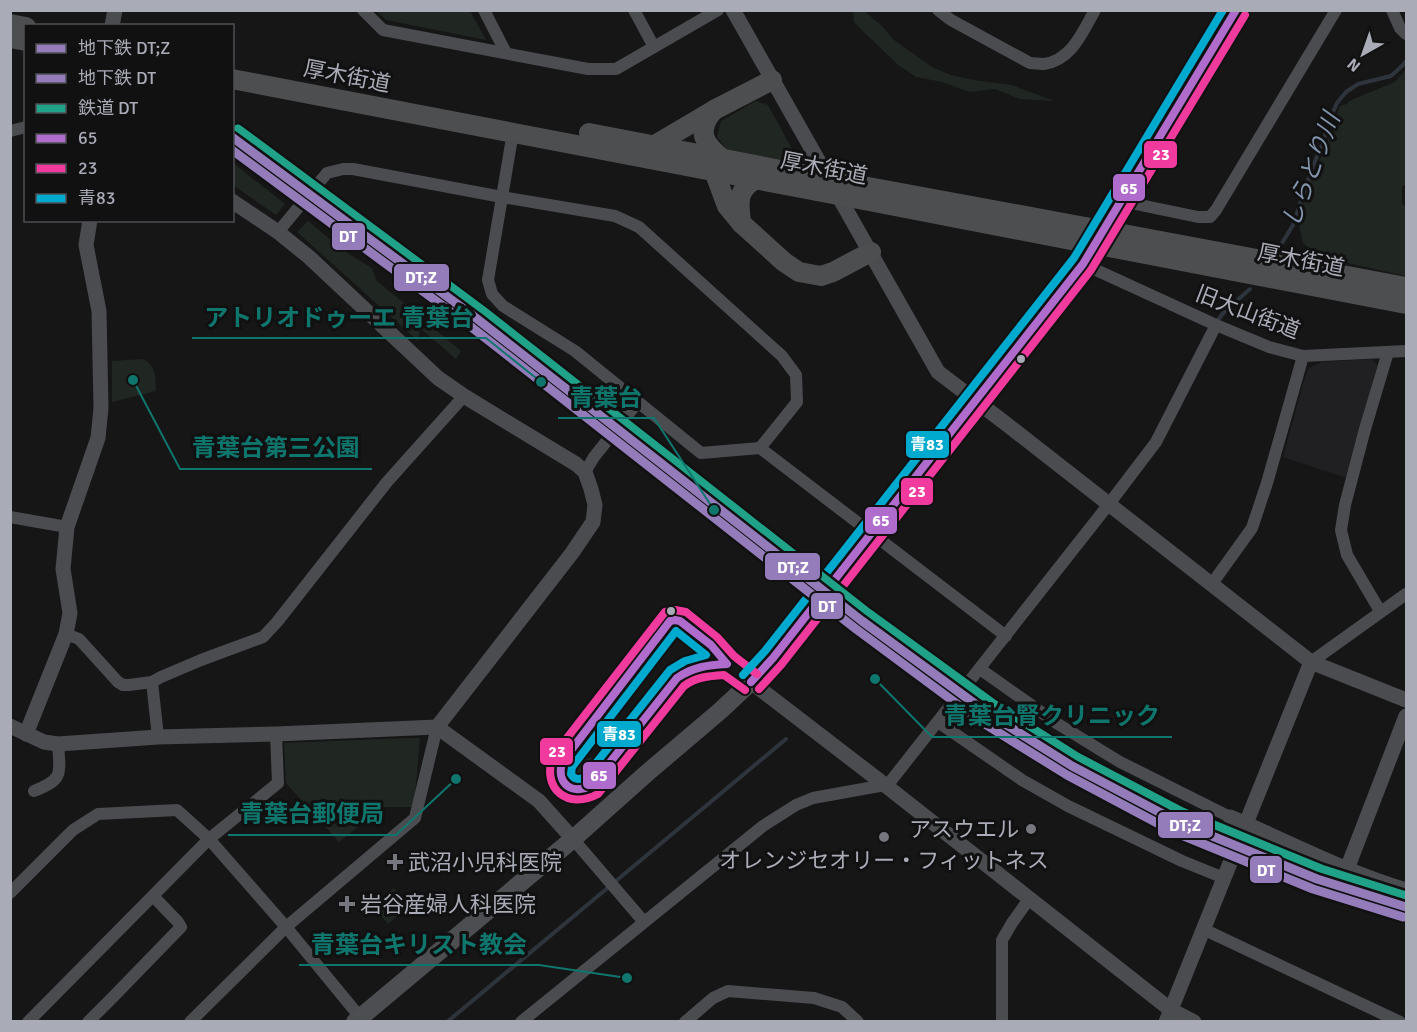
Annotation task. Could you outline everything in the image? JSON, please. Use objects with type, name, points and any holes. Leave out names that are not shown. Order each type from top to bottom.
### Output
[{"type":"highway","name":"厚木街道","points":[[234,66],[653,146],[718,165],[755,180],[852,184],[1080,234]]},
{"type":"highway","name":"厚木街道","points":[[234,80],[513,132],[718,165],[812,183],[864,201],[1407,287]]},
{"type":"highway","points":[[653,146],[714,110],[772,80]]},
{"type":"highway","points":[[714,110],[704,126],[704,137],[718,165],[727,206],[741,223],[784,262],[799,272],[821,276],[871,252]]},
{"type":"highway","points":[[741,223],[740,195],[744,188],[755,180]]},
{"type":"highway","name":"厚木街道","points":[[1118,241],[1407,304]]},
{"type":"main road","points":[[360,1020],[720,711],[773,658],[1083,264],[1236,10]]},
{"type":"street","points":[[363,10],[383,30],[588,69],[616,69],[718,10]]},
{"type":"street","points":[[484,10],[506,53]]},
{"type":"street","points":[[634,10],[654,47]]},
{"type":"street","points":[[734,10],[938,372],[1311,662],[1407,700]]},
{"type":"street","points":[[938,10],[951,20],[1030,63],[1045,64],[1061,58],[1073,47],[1095,10]]},
{"type":"street","points":[[1121,201],[1198,217],[1210,217],[1336,10]]},
{"type":"street","points":[[1392,10],[1400,28],[1407,34]]},
{"type":"street","points":[[513,132],[488,280],[492,294],[502,306],[575,351],[635,406],[701,453],[760,448],[1006,636]]},
{"type":"street","points":[[278,232],[327,173],[353,169],[615,216],[639,227],[782,356],[796,375],[797,402],[760,448]]},
{"type":"street","points":[[190,1022],[286,927],[415,818],[437,727],[572,553],[593,522],[595,505],[585,472],[576,464],[438,378],[309,257],[278,232],[234,202]]},
{"type":"street","points":[[26,734],[66,634],[70,613],[63,569],[67,527],[98,438],[100,426],[99,311],[86,245],[90,222]]},
{"type":"street","name":"旧大山街道","points":[[1083,264],[1216,325],[1269,346],[1303,356],[1407,351]]},
{"type":"street","points":[[521,1022],[763,826],[796,805],[813,798],[885,785],[890,782],[1156,442],[1216,325]]},
{"type":"street","points":[[1380,611],[1347,555],[1341,530],[1345,505],[1388,352]]},
{"type":"street","points":[[1210,585],[1252,528],[1268,483],[1303,356]]},
{"type":"street","points":[[66,634],[79,639],[123,685],[152,682],[201,660],[263,637],[387,483],[464,396]]},
{"type":"street","points":[[585,472],[594,457],[635,406]]},
{"type":"street","points":[[10,517],[67,527]]},
{"type":"street","points":[[1168,1016],[1311,662],[1407,594]]},
{"type":"street","points":[[980,669],[1058,724],[1120,762],[1230,817],[1347,869],[1407,890]]},
{"type":"street","points":[[152,682],[158,737]]},
{"type":"street","points":[[751,682],[1029,899],[1168,1016],[1194,1022]]},
{"type":"street","points":[[1347,869],[1407,716]]},
{"type":"street","points":[[938,722],[1022,780],[1068,806],[1182,861],[1224,878]]},
{"type":"street","points":[[10,726],[44,742],[58,744],[158,737],[437,727],[539,801],[644,922]]},
{"type":"street","points":[[10,739],[26,734]]},
{"type":"street","points":[[28,1022],[209,839],[278,783],[276,734]]},
{"type":"street","points":[[40,791],[56,780],[59,772],[58,744]]},
{"type":"street","points":[[10,893],[73,830],[98,814],[177,810],[209,839],[286,927],[360,1020]]},
{"type":"street","points":[[88,1022],[181,927],[153,896]]},
{"type":"street","points":[[1002,1022],[1002,940],[1029,899]]},
{"type":"street","points":[[1203,929],[1400,1022]]},
{"type":"street","points":[[685,1022],[714,998],[728,991],[814,998],[842,1007],[858,1022]]},
{"type":"shaded area","points":[[376,11],[470,11],[486,40],[386,20]]},
{"type":"shaded area","points":[[853,11],[864,11],[894,40],[932,67],[951,75],[1011,85],[1054,101],[1020,99],[995,89],[970,92],[942,82],[916,77],[897,64],[854,22]]},
{"type":"shaded area","points":[[1406,69],[1406,185],[1402,186],[1402,204],[1406,207],[1406,276],[1317,256],[1303,243],[1298,220],[1306,179],[1316,170],[1340,106],[1395,82]]},
{"type":"shaded area","points":[[756,101],[768,105],[792,149],[783,160],[728,150],[717,137],[721,121]]},
{"type":"shaded area","points":[[234,164],[285,204],[276,215],[234,186]]},
{"type":"shaded area","points":[[308,221],[344,251],[372,268],[376,280],[461,351],[456,359],[420,328],[418,341],[297,232]]},
{"type":"shaded area","points":[[143,359],[153,369],[156,391],[112,402],[112,361]]},
{"type":"shaded area","points":[[1371,359],[1377,365],[1347,478],[1283,457],[1309,368],[1322,362]]},
{"type":"shaded area","points":[[420,738],[414,807],[383,807],[339,842],[286,783],[284,743]]},
{"type":"shaded area","points":[[605,755],[591,781],[582,785],[576,784],[574,770],[577,765],[586,759]]},
{"type":"shaded area","points":[[394,888],[407,907],[388,924],[373,906]]},
{"type":"waterway","name":"しらとり川","points":[[1279,248],[1293,225],[1337,103],[1346,92],[1358,84],[1391,76],[1406,61]]},
{"type":"waterway","name":"しらとり川","points":[[1218,320],[1250,289]]},
{"type":"waterway","points":[[447,1022],[786,739]]},
{"type":"metro line","name":"DT;Z","points":[[234,138],[476,318],[862,621],[986,712],[1072,766],[1178,822],[1317,879],[1406,907]]},
{"type":"metro line","name":"DT","points":[[234,151],[470,326],[856,629],[980,721],[1067,775],[1174,832],[1313,889],[1403,917]]},
{"type":"rail line","name":"DT","points":[[238,129],[482,310],[868,613],[992,703],[1077,757],[1182,812],[1321,869],[1406,896]]},
{"type":"transit line","name":"青83","points":[[743,675],[765,651],[1074,258],[1223,10]]},
{"type":"transit line","name":"65","points":[[751,682],[773,658],[1083,264],[1236,10]]},
{"type":"transit line","name":"23","points":[[759,689],[781,665],[1091,270],[1245,15]]},
{"type":"transit line","name":"23","points":[[745,690],[724,675],[693,681],[684,686],[598,794],[587,798],[567,798],[554,787],[550,768],[553,756],[665,612],[675,610],[686,612],[757,674]]},
{"type":"transit line","name":"65","points":[[675,620],[680,621],[711,645],[727,664],[701,667],[677,678],[592,785],[578,789],[567,786],[561,776],[562,762],[670,621],[675,620]]},
{"type":"transit line","name":"青83","points":[[676,631],[706,655],[685,661],[670,670],[585,777],[575,778],[571,774],[572,767],[676,631]]},
{"type":"place","name":"青葉台第三公園","points":[[133,380]]},
{"type":"place","name":"アトリオドゥーエ 青葉台","points":[[541,382]]},
{"type":"place","name":"青葉台","points":[[714,510]]},
{"type":"place","name":"青葉台腎クリニック","points":[[875,679]]},
{"type":"place","name":"青葉台郵便局","points":[[456,779]]},
{"type":"place","name":"アスウエル","points":[[1031,829]]},
{"type":"place","name":"オレンジセオリー・フィットネス","points":[[884,837]]},
{"type":"place","name":"武沼小児科医院","points":[[395,862]]},
{"type":"place","name":"岩谷産婦人科医院","points":[[347,904]]},
{"type":"place","name":"青葉台キリスト教会","points":[[627,978]]}]
